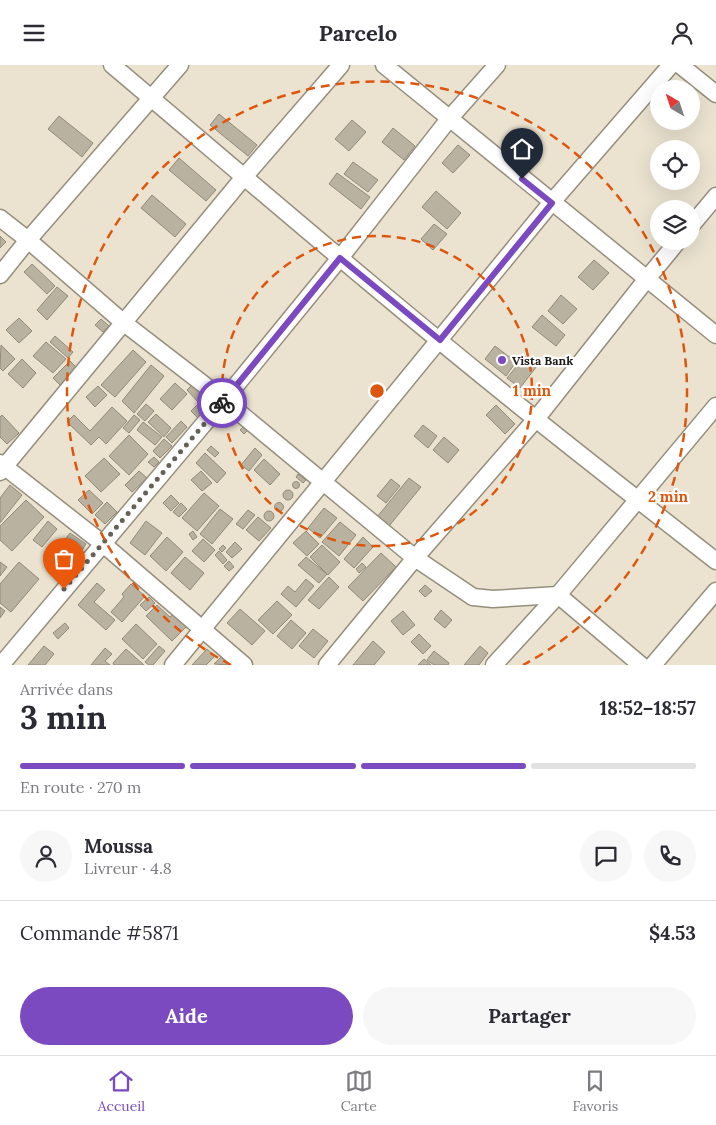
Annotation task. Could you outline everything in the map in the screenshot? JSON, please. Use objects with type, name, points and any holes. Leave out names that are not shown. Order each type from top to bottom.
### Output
[{"type":"street","points":[[112,65],[340,258],[536,419],[716,561]]},
{"type":"street","points":[[0,275],[28,240],[180,65]]},
{"type":"street","points":[[244,665],[102,543],[1,467],[124,323],[244,177],[341,65]]},
{"type":"street","points":[[384,65],[716,335]]},
{"type":"street","points":[[1,665],[224,400],[340,258],[449,119],[497,65]]},
{"type":"street","points":[[173,665],[552,203],[671,65]]},
{"type":"street","points":[[680,65],[716,94]]},
{"type":"street","points":[[700,215],[716,196]]},
{"type":"street","points":[[0,218],[124,323],[224,400],[415,558],[473,597],[493,599],[558,595],[641,665]]},
{"type":"street","points":[[327,665],[415,558],[536,419],[670,250]]},
{"type":"street","points":[[494,665],[558,595],[716,406]]},
{"type":"street","points":[[653,665],[716,591]]},
{"type":"building","points":[[219,114],[257,145],[248,156],[210,125]]},
{"type":"building","points":[[59,116],[93,143],[82,157],[48,129]]},
{"type":"building","points":[[352,120],[366,132],[349,151],[335,139]]},
{"type":"building","points":[[393,128],[415,146],[404,160],[382,142]]},
{"type":"building","points":[[458,145],[470,155],[453,173],[442,163]]},
{"type":"building","points":[[179,158],[216,190],[206,201],[169,170]]},
{"type":"building","points":[[353,162],[378,180],[368,192],[344,174]]},
{"type":"building","points":[[337,173],[370,197],[361,209],[329,184]]},
{"type":"building","points":[[436,191],[461,213],[447,229],[422,207]]},
{"type":"building","points":[[152,195],[186,224],[175,237],[141,208]]},
{"type":"building","points":[[434,224],[447,234],[433,250],[421,239]]},
{"type":"building","points":[[0,236],[6,242],[0,248]]},
{"type":"building","points":[[594,260],[609,273],[593,290],[578,277]]},
{"type":"building","points":[[32,264],[55,286],[47,294],[24,272]]},
{"type":"building","points":[[57,287],[68,296],[47,320],[37,310]]},
{"type":"building","points":[[561,295],[577,309],[563,324],[548,311]]},
{"type":"building","points":[[542,315],[565,335],[556,346],[532,327]]},
{"type":"building","points":[[19,318],[32,331],[19,343],[6,330]]},
{"type":"building","points":[[101,319],[109,326],[103,332],[95,325]]},
{"type":"building","points":[[55,336],[73,352],[68,358],[50,342]]},
{"type":"building","points":[[46,342],[66,359],[53,373],[33,356]]},
{"type":"building","points":[[1,345],[15,359],[3,371],[0,368]]},
{"type":"building","points":[[495,346],[516,362],[506,376],[485,359]]},
{"type":"building","points":[[133,350],[146,362],[115,397],[101,385]]},
{"type":"building","points":[[525,356],[537,366],[520,388],[507,378]]},
{"type":"building","points":[[22,359],[36,373],[23,388],[8,374]]},
{"type":"building","points":[[70,361],[77,368],[60,385],[53,378]]},
{"type":"building","points":[[151,365],[164,376],[134,413],[122,401]]},
{"type":"building","points":[[175,383],[187,394],[172,410],[160,399]]},
{"type":"building","points":[[192,385],[211,404],[198,418],[191,411],[199,403],[187,390]]},
{"type":"building","points":[[98,386],[107,395],[95,407],[86,397]]},
{"type":"building","points":[[146,404],[154,411],[145,421],[137,414]]},
{"type":"building","points":[[496,405],[515,424],[505,434],[486,415]]},
{"type":"building","points":[[112,407],[127,421],[106,444],[99,437],[91,445],[67,422],[74,415],[90,431]]},
{"type":"building","points":[[156,414],[171,428],[164,437],[148,422]]},
{"type":"building","points":[[2,415],[19,433],[7,444],[0,437],[0,417]]},
{"type":"building","points":[[134,415],[140,420],[129,433],[123,428]]},
{"type":"building","points":[[181,421],[187,427],[172,443],[166,437]]},
{"type":"building","points":[[143,422],[162,437],[155,445],[137,430]]},
{"type":"building","points":[[247,423],[251,427],[244,434],[240,430]]},
{"type":"building","points":[[423,425],[437,436],[428,448],[414,436]]},
{"type":"building","points":[[129,435],[148,454],[129,475],[109,456]]},
{"type":"building","points":[[444,437],[459,450],[448,463],[433,450]]},
{"type":"building","points":[[164,439],[172,446],[160,458],[153,451]]},
{"type":"building","points":[[211,446],[219,453],[215,457],[207,450]]},
{"type":"building","points":[[255,448],[262,455],[249,471],[241,465]]},
{"type":"building","points":[[205,453],[226,473],[217,483],[196,463]]},
{"type":"building","points":[[154,457],[159,462],[154,467],[148,462]]},
{"type":"building","points":[[104,458],[120,474],[101,492],[85,476]]},
{"type":"building","points":[[264,459],[280,474],[270,485],[254,470]]},
{"type":"building","points":[[139,471],[147,478],[132,492],[125,485]]},
{"type":"building","points":[[201,471],[212,483],[202,491],[191,480]]},
{"type":"building","points":[[298,474],[306,480],[303,483],[296,477]]},
{"type":"building","points":[[409,478],[421,487],[389,526],[377,517]]},
{"type":"building","points":[[391,479],[400,486],[386,503],[377,496]]},
{"type":"building","points":[[296,482],[299,485],[296,488],[293,485]]},
{"type":"building","points":[[10,485],[22,495],[0,523],[0,498]]},
{"type":"building","points":[[89,490],[103,503],[92,514],[78,500]]},
{"type":"building","points":[[286,490],[290,490],[293,495],[292,499],[286,500],[283,497],[283,493]]},
{"type":"building","points":[[204,493],[219,506],[197,531],[182,518]]},
{"type":"building","points":[[171,495],[179,503],[171,511],[163,503]]},
{"type":"building","points":[[26,500],[44,517],[12,551],[0,540],[0,526]]},
{"type":"building","points":[[107,502],[117,512],[105,524],[95,515]]},
{"type":"building","points":[[279,502],[284,507],[279,512],[274,507]]},
{"type":"building","points":[[181,503],[187,509],[179,517],[173,512]]},
{"type":"building","points":[[324,508],[337,518],[320,538],[308,528]]},
{"type":"building","points":[[220,509],[233,519],[212,544],[200,534]]},
{"type":"building","points":[[248,510],[255,515],[243,529],[236,524]]},
{"type":"building","points":[[269,511],[274,516],[269,521],[264,516]]},
{"type":"building","points":[[258,517],[271,528],[259,541],[246,530]]},
{"type":"building","points":[[48,521],[57,529],[42,547],[33,540]]},
{"type":"building","points":[[146,521],[162,533],[145,555],[130,543]]},
{"type":"building","points":[[340,522],[356,535],[339,556],[322,542]]},
{"type":"building","points":[[193,531],[197,537],[193,540],[189,534]]},
{"type":"building","points":[[306,531],[319,544],[307,556],[293,543]]},
{"type":"building","points":[[70,533],[86,544],[74,562],[57,550]]},
{"type":"building","points":[[167,537],[183,552],[166,571],[150,556]]},
{"type":"building","points":[[363,537],[373,547],[354,568],[344,559]]},
{"type":"building","points":[[203,539],[215,550],[204,562],[192,551]]},
{"type":"building","points":[[235,542],[242,549],[232,558],[226,552]]},
{"type":"building","points":[[223,545],[226,548],[222,552],[219,549]]},
{"type":"building","points":[[322,545],[340,562],[328,575],[310,557]]},
{"type":"building","points":[[219,551],[227,560],[223,564],[215,555]]},
{"type":"building","points":[[381,553],[396,567],[363,601],[348,587]]},
{"type":"building","points":[[185,557],[204,573],[190,590],[171,573]]},
{"type":"building","points":[[306,557],[327,574],[319,583],[298,565]]},
{"type":"building","points":[[229,561],[234,567],[229,571],[224,566]]},
{"type":"building","points":[[0,562],[7,567],[0,576]]},
{"type":"building","points":[[19,562],[39,579],[11,612],[0,603],[0,584]]},
{"type":"building","points":[[362,563],[366,567],[359,573],[356,569]]},
{"type":"building","points":[[329,577],[339,587],[319,609],[308,600]]},
{"type":"building","points":[[306,579],[314,586],[296,607],[281,594],[288,586],[295,592]]},
{"type":"building","points":[[97,583],[105,590],[94,602],[115,620],[106,630],[78,605]]},
{"type":"building","points":[[131,584],[145,596],[122,622],[111,612],[124,597],[122,594]]},
{"type":"building","points":[[425,585],[432,591],[425,597],[419,591]]},
{"type":"building","points":[[149,597],[155,603],[146,611],[140,605]]},
{"type":"building","points":[[277,601],[292,615],[273,634],[258,620]]},
{"type":"building","points":[[157,605],[170,617],[178,610],[191,622],[172,641],[146,616]]},
{"type":"building","points":[[0,607],[5,611],[0,618]]},
{"type":"building","points":[[240,609],[265,631],[252,645],[227,623]]},
{"type":"building","points":[[441,610],[452,620],[445,628],[434,619]]},
{"type":"building","points":[[403,611],[415,625],[403,635],[391,621]]},
{"type":"building","points":[[291,620],[306,633],[292,649],[277,636]]},
{"type":"building","points":[[65,623],[69,628],[58,639],[53,633]]},
{"type":"building","points":[[136,624],[157,644],[143,659],[122,639]]},
{"type":"building","points":[[313,629],[328,641],[314,658],[299,646]]},
{"type":"building","points":[[419,634],[431,646],[423,654],[411,642]]},
{"type":"building","points":[[373,641],[385,652],[374,665],[353,665]]},
{"type":"building","points":[[44,646],[54,654],[45,665],[28,665]]},
{"type":"building","points":[[159,646],[165,651],[153,665],[149,665],[145,662]]},
{"type":"building","points":[[480,646],[488,653],[479,665],[464,665]]},
{"type":"building","points":[[105,648],[112,654],[105,661],[110,665],[91,665]]},
{"type":"building","points":[[126,649],[144,665],[114,665],[113,663]]},
{"type":"building","points":[[207,649],[215,656],[206,665],[192,665]]},
{"type":"building","points":[[434,651],[449,663],[448,665],[434,665],[427,660]]},
{"type":"building","points":[[221,657],[229,665],[214,664]]},
{"type":"building","points":[[424,659],[431,665],[418,665]]},
{"type":"way so far","points":[[64,589],[222,403]]},
{"type":"place","name":"Vista Bank","points":[[502,360]]},
{"type":"route","points":[[222,403],[340,258],[440,340],[552,203],[522,179]]}]
